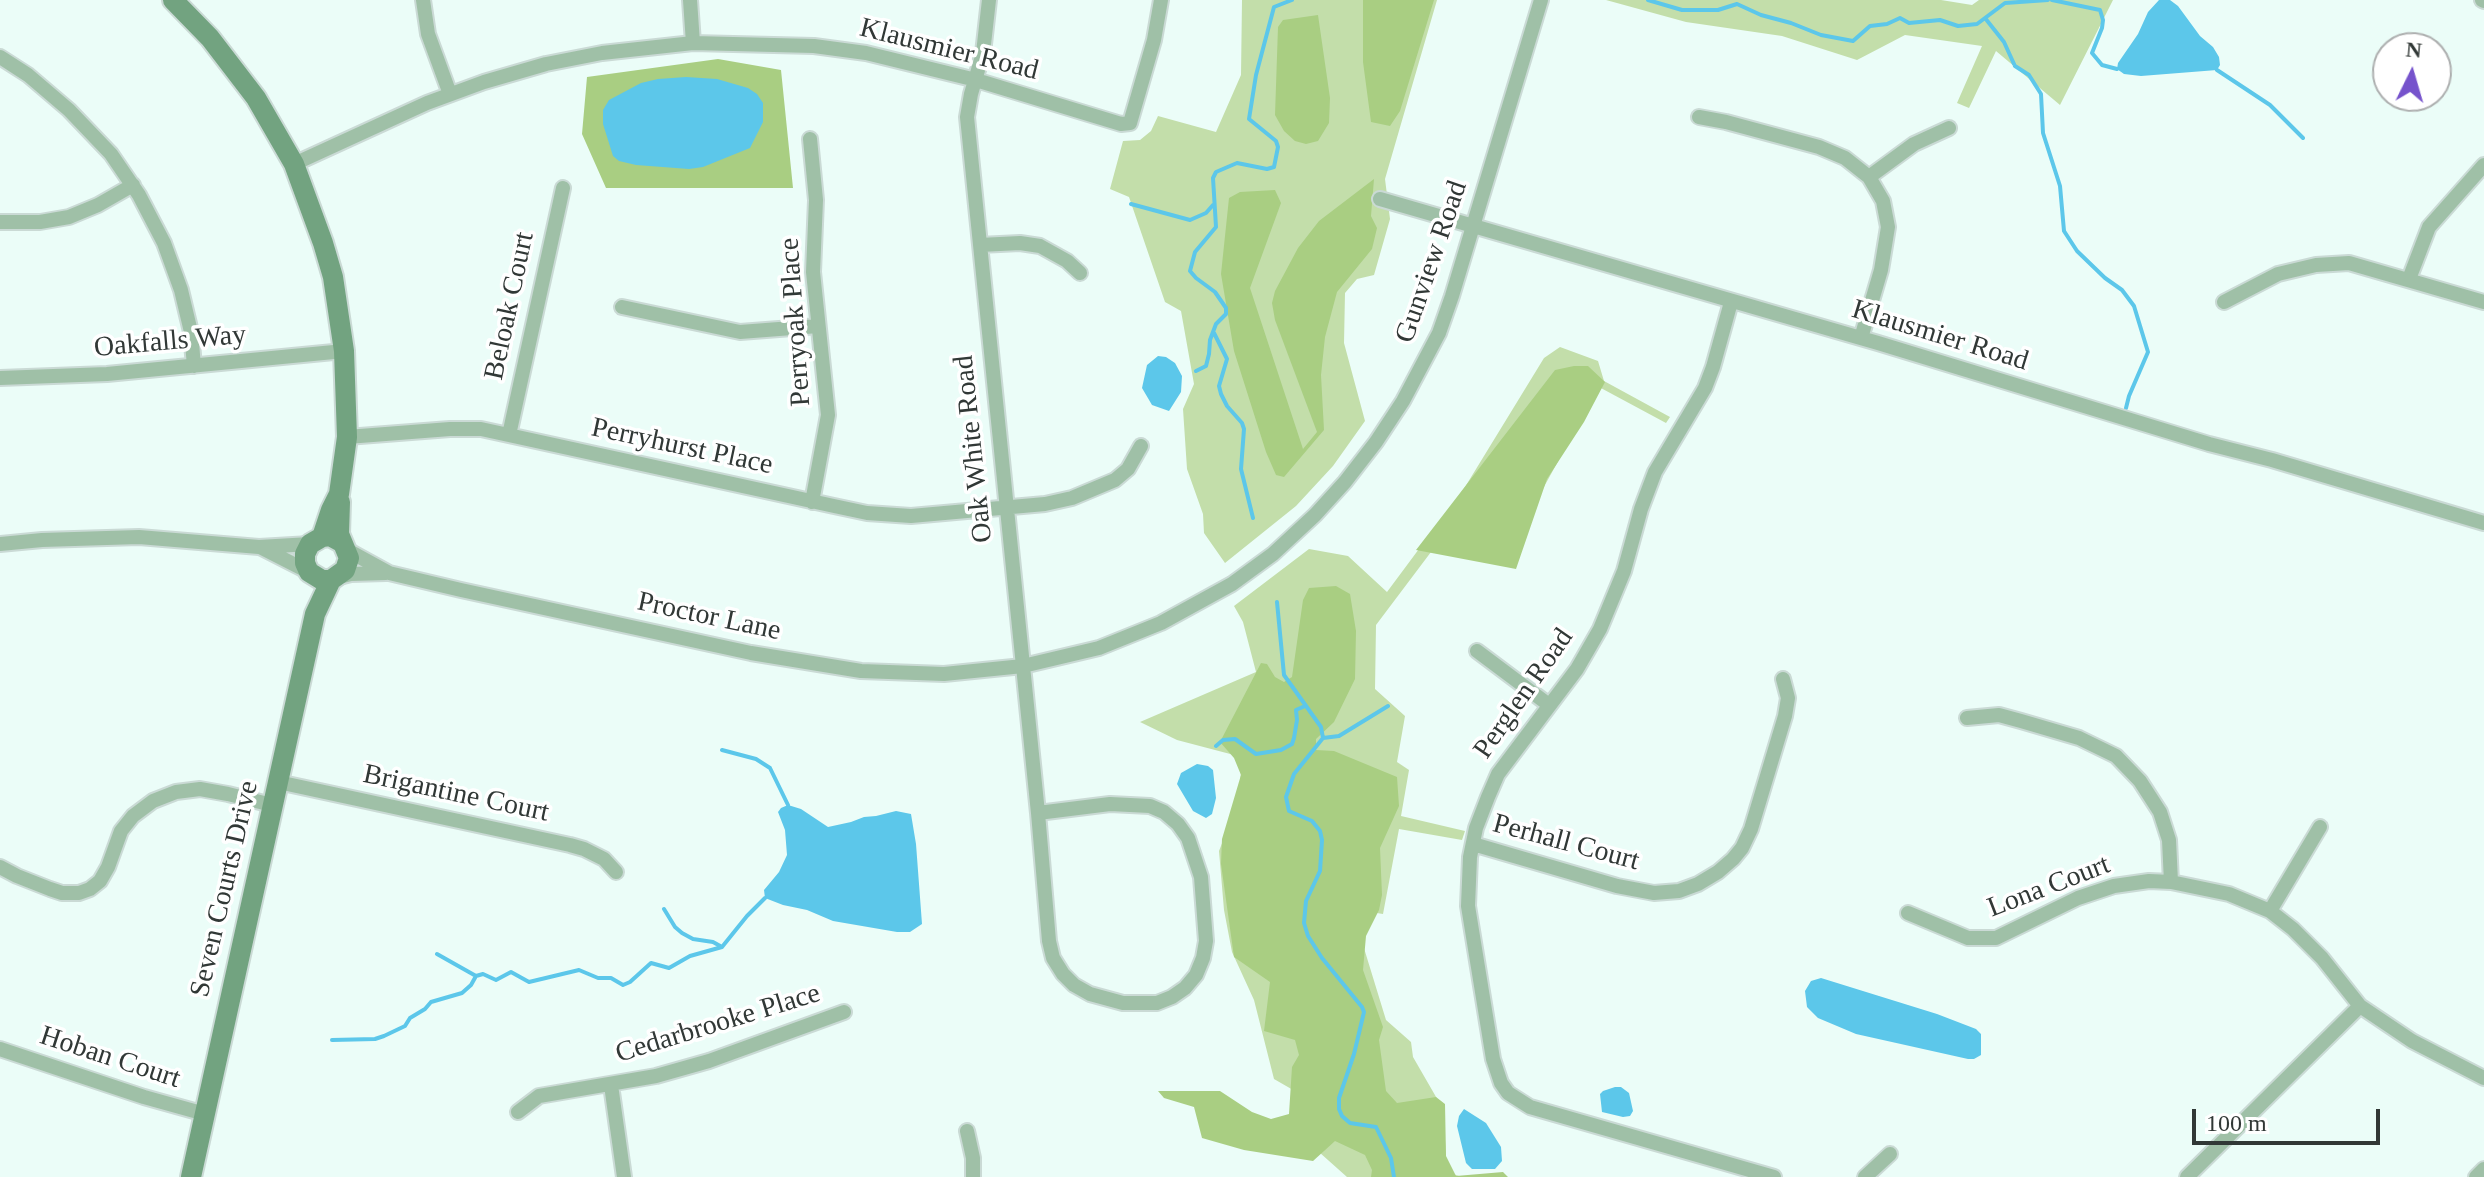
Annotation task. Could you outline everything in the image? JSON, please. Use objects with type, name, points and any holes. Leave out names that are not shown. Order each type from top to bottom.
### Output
[{"type":"street","points":[[173,0],[229,61],[256,98],[294,164],[333,277],[344,351],[347,437],[330,543]]},
{"type":"street","points":[[423,0],[428,34],[450,94]]},
{"type":"street","points":[[690,0],[693,43]]},
{"type":"street","name":"Oak White Road","points":[[989,0],[983,53],[967,117],[1049,941],[1053,958],[1063,974],[1090,994],[1123,1003],[1157,1003],[1185,988],[1196,975],[1206,941],[1201,877],[1188,838],[1178,824],[1164,812],[1150,806],[1110,804],[1038,813]]},
{"type":"street","name":"Klausmier Road","points":[[294,164],[450,94],[546,64],[614,51],[693,43],[841,49],[976,80],[1121,124],[1130,123],[1152,51],[1161,0]]},
{"type":"street","name":"Gunview Road","points":[[1023,666],[1099,648],[1161,623],[1232,584],[1273,554],[1315,515],[1376,442],[1424,364],[1443,321],[1541,0]]},
{"type":"street","points":[[0,57],[28,75],[69,110],[104,145],[133,185],[157,227],[177,275],[188,316],[194,366]]},
{"type":"street","points":[[1699,117],[1819,147],[1845,158],[1869,177],[1883,201],[1888,227],[1881,270],[1861,338]]},
{"type":"street","points":[[1869,177],[1925,137],[1949,128]]},
{"type":"street","name":"Perryoak Place","points":[[810,139],[816,200],[813,257],[828,415],[812,502]]},
{"type":"street","points":[[2409,279],[2429,227],[2484,165]]},
{"type":"street","points":[[0,222],[40,222],[69,217],[133,185]]},
{"type":"street","name":"Beloak Court","points":[[509,435],[563,188]]},
{"type":"street","name":"Klausmier Road","points":[[1380,199],[2484,523]]},
{"type":"street","points":[[980,245],[1020,243],[1040,246],[1067,261],[1080,273]]},
{"type":"street","points":[[2224,302],[2278,274],[2316,265],[2349,263],[2484,302]]},
{"type":"street","name":"Perglen Road","points":[[1731,302],[1705,388],[1651,482],[1612,603],[1584,658],[1498,774],[1476,828],[1468,872],[1470,920],[1496,1071],[1508,1093],[1530,1107],[1774,1177]]},
{"type":"street","points":[[622,307],[740,332],[818,326]]},
{"type":"street","name":"Oakfalls Way","points":[[0,378],[76,377],[344,351]]},
{"type":"street","name":"Perryhurst Place","points":[[347,437],[467,428],[867,513],[911,516],[1045,504],[1097,489],[1128,469],[1141,446]]},
{"type":"street","points":[[0,544],[139,537],[259,547],[330,543]]},
{"type":"street","points":[[324,576],[305,563],[305,554],[330,543]]},
{"type":"street","points":[[324,576],[348,563],[330,543]]},
{"type":"street","name":"Proctor Lane","points":[[330,543],[389,573]]},
{"type":"street","points":[[259,547],[324,576]]},
{"type":"street","name":"Proctor Lane","points":[[324,576],[389,573],[813,665],[904,674],[988,671],[1023,666]]},
{"type":"street","name":"Seven Courts Drive","points":[[191,1177],[324,576]]},
{"type":"street","points":[[1477,651],[1549,705]]},
{"type":"street","name":"Perhall Court","points":[[1473,844],[1617,886],[1654,893],[1679,891],[1698,884],[1733,859],[1751,829],[1785,716],[1788,698],[1783,679]]},
{"type":"street","points":[[1967,718],[1999,715],[2079,738],[2116,756],[2140,781],[2160,812],[2169,840],[2171,882]]},
{"type":"street","name":"Brigantine Court","points":[[278,782],[570,845],[604,859],[616,872]]},
{"type":"street","points":[[0,867],[62,893],[79,893],[100,881],[121,831],[133,816],[153,801],[176,792],[200,789],[272,805]]},
{"type":"street","points":[[2270,911],[2320,827]]},
{"type":"street","name":"Lona Court","points":[[1908,913],[1968,938],[1996,938],[2093,892],[2136,882],[2171,882],[2229,894],[2270,911],[2308,942],[2360,1006],[2412,1041],[2484,1078]]},
{"type":"street","points":[[2187,1177],[2360,1006]]},
{"type":"street","name":"Cedarbrooke Place","points":[[518,1112],[539,1096],[656,1076],[709,1061],[844,1012]]},
{"type":"street","name":"Hoban Court","points":[[0,1049],[205,1114]]},
{"type":"street","points":[[611,1085],[624,1177]]},
{"type":"street","points":[[967,1131],[973,1177]]},
{"type":"street","points":[[1865,1177],[1890,1154]]},
{"type":"street","points":[[2476,1177],[2484,1169]]},
{"type":"green space","points":[[1242,0],[1437,0],[1385,179],[1390,219],[1374,275],[1357,279],[1345,293],[1344,343],[1365,421],[1333,466],[1296,506],[1225,563],[1204,533],[1203,514],[1187,469],[1183,409],[1194,384],[1181,311],[1165,302],[1129,197],[1110,189],[1123,141],[1140,140],[1151,131],[1158,116],[1216,132],[1241,75]]},
{"type":"green space","points":[[1363,0],[1434,0],[1400,111],[1390,126],[1371,122],[1363,62]]},
{"type":"green space","points":[[1606,0],[1941,0],[1972,5],[1979,0],[2113,0],[2060,105],[1996,51],[1969,108],[1957,103],[1982,46],[1905,35],[1857,60],[1782,36],[1686,22]]},
{"type":"green space","points":[[1318,15],[1330,98],[1329,123],[1318,141],[1306,144],[1295,141],[1284,131],[1275,115],[1278,27],[1283,20]]},
{"type":"green space","points":[[718,59],[781,70],[793,188],[606,188],[582,134],[587,77]]},
{"type":"green space","points":[[1374,179],[1371,216],[1377,228],[1372,249],[1337,292],[1325,337],[1321,375],[1324,430],[1284,477],[1276,475],[1234,351],[1221,274],[1229,198],[1240,192],[1275,190],[1281,203],[1250,288],[1303,449],[1317,432],[1275,320],[1272,303],[1275,291],[1298,248],[1319,221]]},
{"type":"green space","points":[[1560,347],[1598,361],[1604,381],[1670,417],[1666,423],[1599,387],[1513,543],[1431,552],[1376,625],[1375,689],[1405,716],[1397,762],[1409,770],[1401,816],[1465,831],[1462,840],[1399,829],[1383,914],[1352,909],[1386,1020],[1411,1042],[1413,1057],[1443,1109],[1447,1172],[1462,1177],[1347,1177],[1310,1144],[1307,1098],[1274,1079],[1254,1000],[1232,952],[1224,910],[1219,851],[1237,805],[1241,773],[1234,755],[1177,740],[1140,722],[1256,672],[1243,622],[1234,606],[1309,549],[1348,556],[1387,592],[1465,487],[1544,358]]},
{"type":"green space","points":[[1588,366],[1605,382],[1584,422],[1547,479],[1516,569],[1416,550],[1555,370]]},
{"type":"green space","points":[[1336,586],[1350,594],[1356,631],[1355,679],[1334,722],[1316,739],[1316,750],[1334,751],[1397,777],[1399,806],[1380,848],[1382,895],[1379,910],[1366,936],[1363,970],[1383,1027],[1379,1040],[1386,1091],[1397,1103],[1436,1097],[1445,1104],[1446,1156],[1456,1176],[1503,1172],[1508,1177],[1371,1177],[1372,1170],[1365,1155],[1335,1141],[1313,1161],[1244,1150],[1202,1138],[1194,1107],[1164,1098],[1158,1091],[1220,1091],[1252,1112],[1271,1119],[1289,1114],[1292,1067],[1299,1055],[1295,1040],[1264,1031],[1270,982],[1234,957],[1221,864],[1222,839],[1241,775],[1234,758],[1220,742],[1261,663],[1267,664],[1275,677],[1284,682],[1292,677],[1303,600],[1309,588]]},
{"type":"water","points":[[2159,0],[2170,0],[2178,6],[2200,36],[2213,47],[2219,57],[2217,70],[2141,76],[2124,74],[2117,69],[2148,12]]},
{"type":"water","points":[[686,77],[717,79],[748,88],[757,94],[763,103],[763,122],[750,148],[703,167],[689,169],[636,165],[619,161],[613,156],[603,124],[603,110],[609,100],[641,83]]},
{"type":"water","points":[[1158,356],[1175,363],[1182,376],[1181,392],[1169,411],[1152,405],[1142,388],[1147,365]]},
{"type":"water","points":[[1197,764],[1213,770],[1216,798],[1212,814],[1206,818],[1193,811],[1177,784],[1181,773]]},
{"type":"water","points":[[788,805],[801,809],[828,827],[896,811],[911,814],[922,924],[910,932],[897,932],[833,921],[765,898],[764,890],[779,872],[787,855],[785,830],[778,812]]},
{"type":"water","points":[[1821,978],[1976,1029],[1981,1034],[1981,1055],[1968,1059],[1856,1034],[1818,1018],[1807,1007],[1805,991],[1811,981]]},
{"type":"water","points":[[1615,1087],[1629,1093],[1633,1111],[1630,1116],[1602,1112],[1600,1094]]},
{"type":"water","points":[[1464,1109],[1486,1123],[1501,1147],[1502,1161],[1495,1169],[1472,1169],[1466,1163],[1457,1126]]},
{"type":"waterway","points":[[1196,371],[1206,366],[1216,324],[1226,314],[1226,308],[1215,292],[1190,271],[1195,252],[1216,227],[1213,178],[1216,172],[1237,163],[1267,169],[1274,167],[1278,147],[1276,141],[1249,119],[1256,75],[1274,7],[1292,0]]},
{"type":"waterway","points":[[1648,0],[1682,10],[1718,10],[1737,4],[1821,35],[1853,41],[1870,26],[1887,24],[1900,18],[1909,23],[1940,20],[1958,26],[1977,24],[2005,3],[2048,0]]},
{"type":"waterway","points":[[2052,0],[2100,10],[2102,28],[2092,53],[2102,65],[2117,69]]},
{"type":"waterway","points":[[1985,18],[2004,42],[2014,64]]},
{"type":"waterway","points":[[2015,66],[2029,75],[2041,94],[2043,133],[2060,186],[2064,231],[2077,251],[2122,290],[2134,306],[2148,352],[2126,408]]},
{"type":"waterway","points":[[2217,70],[2270,105],[2303,138]]},
{"type":"waterway","points":[[1131,204],[1190,220],[1206,213],[1213,205]]},
{"type":"waterway","points":[[1214,333],[1227,359],[1219,386],[1221,394],[1244,429],[1241,469],[1253,518]]},
{"type":"waterway","points":[[1277,602],[1284,675],[1321,727],[1323,738]]},
{"type":"waterway","points":[[1216,746],[1223,740],[1235,739],[1256,754],[1281,750],[1292,744],[1296,710],[1305,706]]},
{"type":"waterway","points":[[1388,706],[1339,736],[1323,738],[1294,774],[1286,797],[1289,811],[1312,821],[1320,831],[1322,840],[1320,871],[1306,901],[1304,923],[1308,936],[1364,1012],[1339,1098],[1339,1109],[1350,1123],[1376,1127],[1391,1158],[1394,1177]]},
{"type":"waterway","points":[[722,750],[756,759],[770,768],[788,805]]},
{"type":"waterway","points":[[437,954],[476,976],[483,974],[496,980],[511,972],[529,982],[579,970],[598,978],[611,978],[623,985],[651,963],[669,968],[690,956],[722,947],[765,898]]},
{"type":"waterway","points":[[664,909],[682,933],[722,947]]},
{"type":"waterway","points":[[332,1040],[384,1036],[405,1026],[410,1018],[431,1002],[462,993],[476,976]]}]
